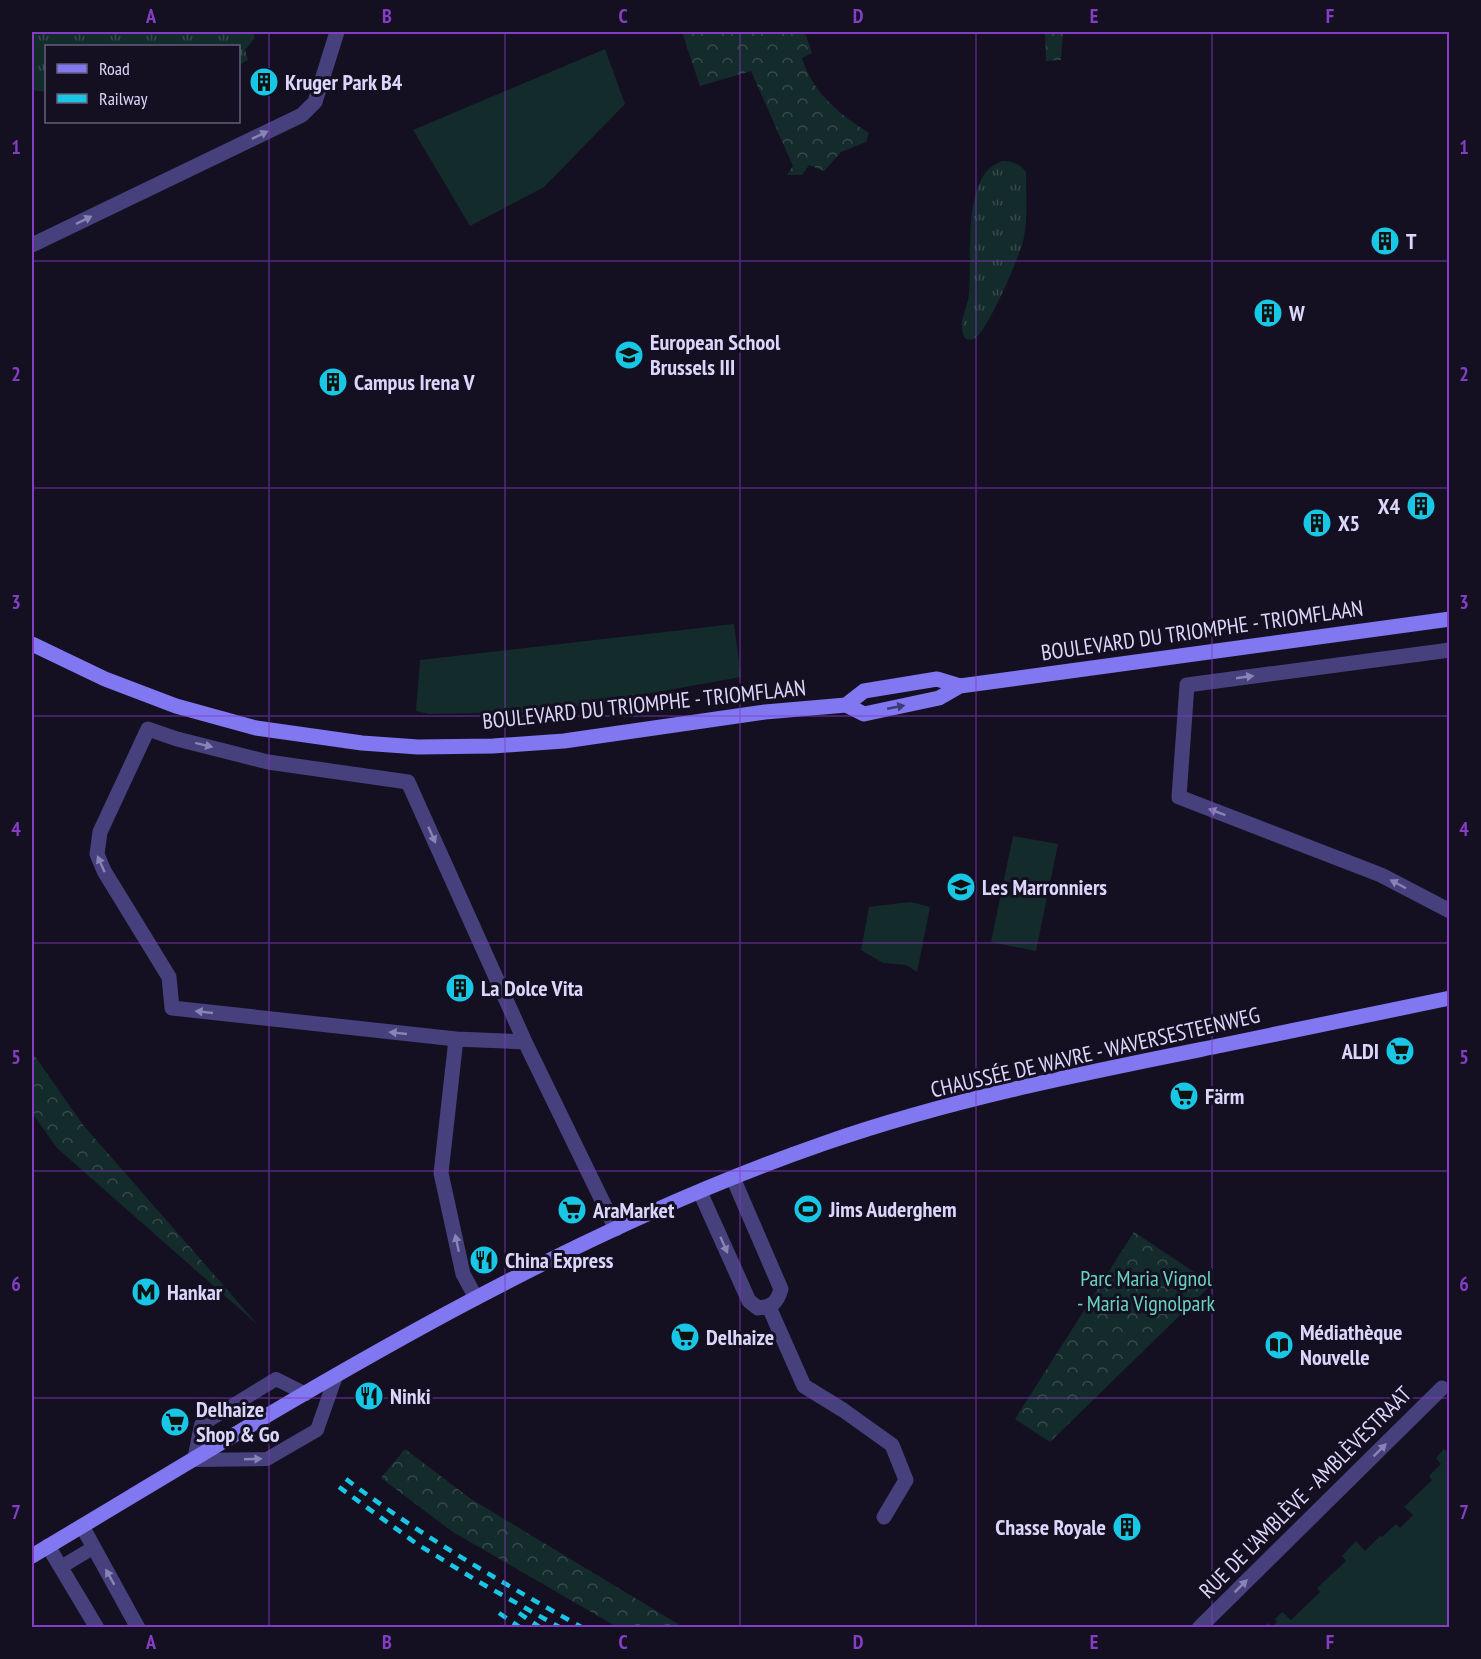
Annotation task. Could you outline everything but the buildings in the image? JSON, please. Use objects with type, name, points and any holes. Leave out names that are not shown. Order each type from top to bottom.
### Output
[{"type":"main road","name":"BOULEVARD DU TRIOMPHE - TRIOMFLAAN","points":[[846,705],[864,691],[938,680],[960,686],[1449,619]]},
{"type":"main road","name":"BOULEVARD DU TRIOMPHE - TRIOMFLAAN","points":[[32,644],[105,679],[176,706],[256,728],[362,743],[437,747],[564,741],[765,712],[846,705],[864,714],[939,699],[960,686]]},
{"type":"main road","name":"CHAUSSÉE DE WAVRE - WAVERSESTEENWEG","points":[[32,1556],[336,1376],[476,1298],[616,1229],[733,1178],[825,1143],[993,1095],[1092,1071],[1449,998]]},
{"type":"street","points":[[32,245],[302,115],[315,102],[337,32]]},
{"type":"street","points":[[1449,650],[1186,685],[1179,797],[1382,875],[1449,911]]},
{"type":"street","points":[[525,1042],[456,1039],[172,1008],[169,977],[104,871],[97,854],[100,832],[148,729],[177,739],[268,762],[408,782],[525,1042],[616,1229]]},
{"type":"street","points":[[456,1039],[441,1173],[464,1274],[476,1298]]},
{"type":"street","points":[[700,1191],[749,1301],[758,1308],[769,1307],[778,1300],[781,1289],[733,1178]]},
{"type":"street","points":[[769,1307],[804,1386],[892,1445],[906,1479],[884,1517]]},
{"type":"street","name":"CHAUSSÉE DE WAVRE - WAVERSESTEENWEG","points":[[194,1460],[267,1459],[317,1430],[336,1376]]},
{"type":"street","points":[[194,1460],[201,1425],[276,1379],[306,1394]]},
{"type":"street","name":"RUE DE L'AMBLÈVE - AMBLÈVESTRAAT","points":[[1199,1628],[1447,1386]]},
{"type":"street","points":[[82,1526],[138,1628]]},
{"type":"street","points":[[48,1546],[97,1628]]},
{"type":"street","points":[[66,1564],[86,1552]]},
{"type":"green space","points":[[32,32],[254,32],[254,39],[245,50],[248,60],[240,64],[240,45],[45,45],[45,92],[32,90]]},
{"type":"green space","points":[[682,32],[805,32],[812,53],[802,58],[813,82],[828,101],[869,133],[866,142],[841,152],[824,171],[809,165],[802,175],[787,175],[793,166],[751,71],[700,86]]},
{"type":"green space","points":[[1045,32],[1063,32],[1061,60],[1046,61]]},
{"type":"green space","points":[[605,49],[625,104],[544,187],[470,226],[413,130]]},
{"type":"green space","points":[[1002,161],[1015,163],[1026,172],[1024,237],[1011,274],[988,321],[981,332],[971,340],[966,339],[962,326],[969,294],[973,205],[982,178],[990,168]]},
{"type":"green space","points":[[734,624],[741,677],[546,712],[429,714],[416,711],[420,660]]},
{"type":"green space","points":[[1013,836],[1058,844],[1036,951],[991,942]]},
{"type":"green space","points":[[910,902],[930,907],[917,972],[906,965],[883,963],[861,950],[869,907]]},
{"type":"green space","points":[[32,1052],[83,1125],[258,1325],[57,1148],[32,1113]]},
{"type":"green space","name":"Parc Maria Vignol - Maria Vignolpark","points":[[1134,1232],[1212,1284],[1050,1442],[1015,1419]]},
{"type":"green space","points":[[405,1449],[471,1499],[683,1627],[617,1627],[453,1532],[381,1478]]},
{"type":"green space","points":[[1444,1449],[1450,1451],[1449,1627],[1272,1627],[1277,1622],[1275,1619],[1282,1612],[1291,1620],[1320,1592],[1317,1588],[1346,1561],[1342,1556],[1356,1541],[1365,1551],[1396,1524],[1400,1528],[1413,1515],[1404,1507],[1432,1480],[1429,1476],[1441,1464],[1436,1458]]},
{"type":"railway","points":[[346,1479],[432,1539],[583,1628]]},
{"type":"railway","points":[[339,1487],[417,1544],[561,1628]]},
{"type":"railway","points":[[499,1613],[521,1628]]},
{"type":"railway","points":[[519,1613],[541,1628]]},
{"type":"place","name":"Kruger Park B4","points":[[264,82]]},
{"type":"place","name":"T","points":[[1385,241]]},
{"type":"place","name":"W","points":[[1268,313]]},
{"type":"place","name":"European School Brussels III","points":[[629,355]]},
{"type":"place","name":"Campus Irena V","points":[[333,382]]},
{"type":"place","name":"X4","points":[[1421,506]]},
{"type":"place","name":"X5","points":[[1317,523]]},
{"type":"place","name":"Les Marronniers","points":[[961,887]]},
{"type":"place","name":"La Dolce Vita","points":[[460,988]]},
{"type":"place","name":"ALDI","points":[[1400,1051]]},
{"type":"place","name":"Färm","points":[[1184,1096]]},
{"type":"place","name":"Jims Auderghem","points":[[808,1209]]},
{"type":"place","name":"AraMarket","points":[[572,1210]]},
{"type":"place","name":"China Express","points":[[484,1260]]},
{"type":"place","name":"Hankar","points":[[146,1292]]},
{"type":"place","name":"Delhaize","points":[[685,1337]]},
{"type":"place","name":"Médiathèque Nouvelle","points":[[1279,1345]]},
{"type":"place","name":"Ninki","points":[[369,1396]]},
{"type":"place","name":"Delhaize Shop & Go","points":[[175,1422]]},
{"type":"place","name":"Chasse Royale","points":[[1127,1527]]}]
